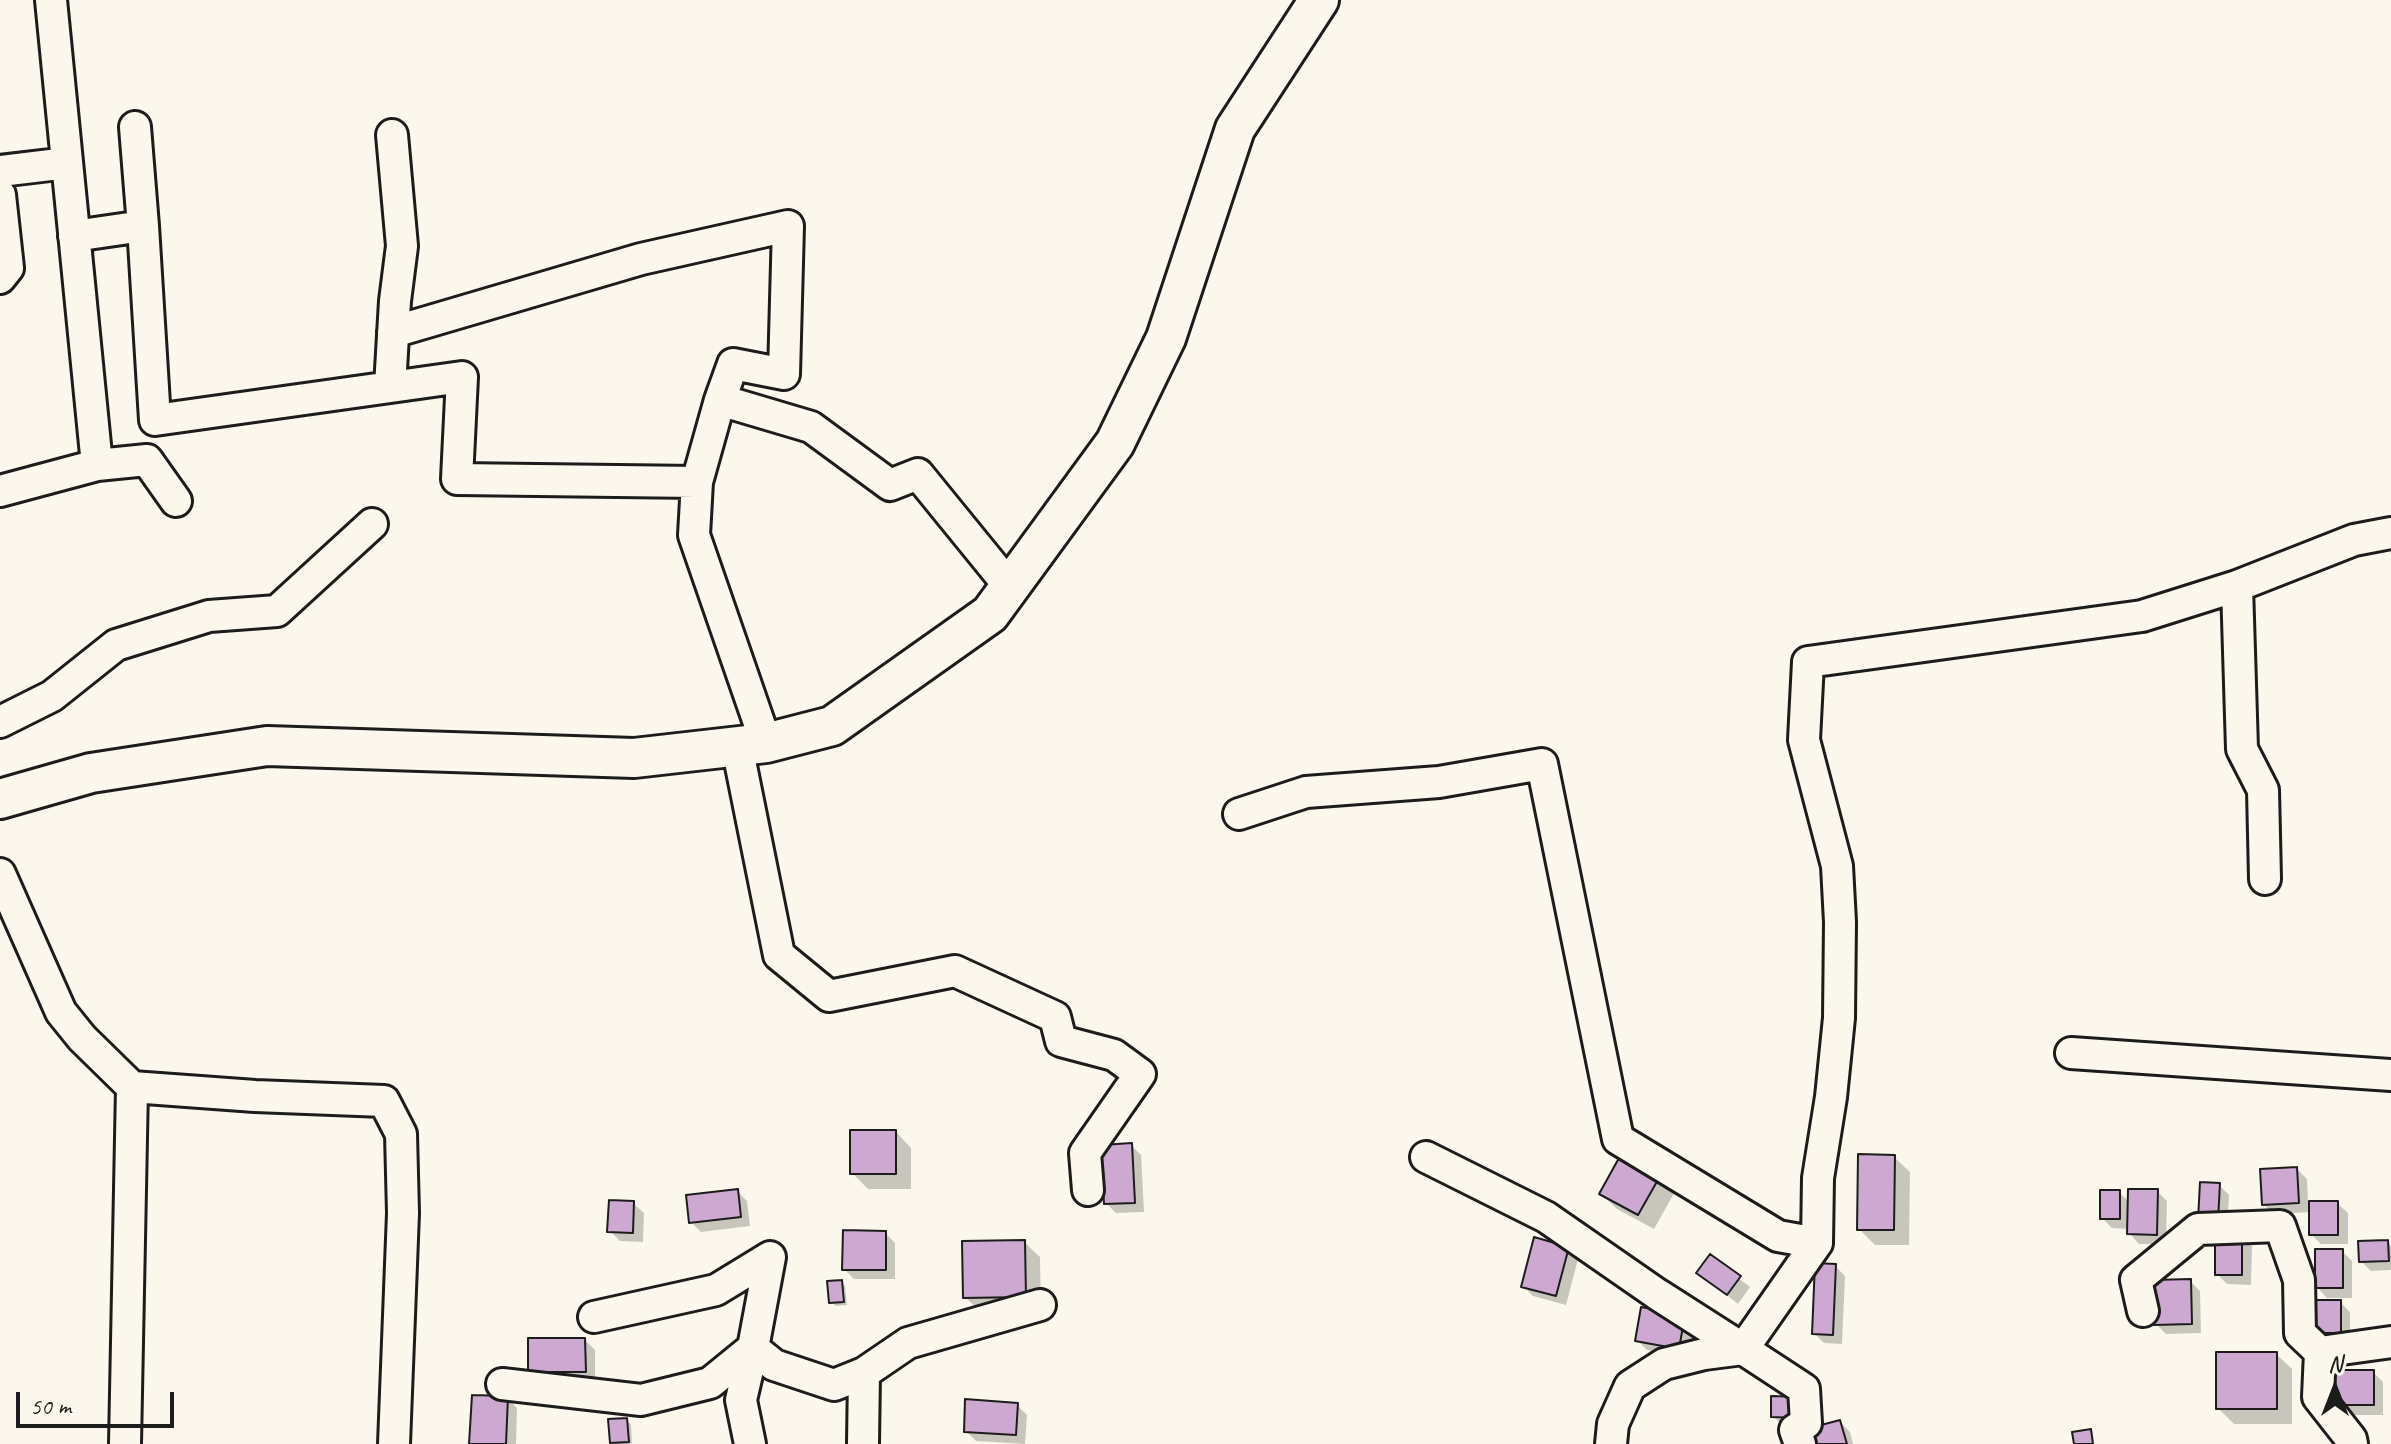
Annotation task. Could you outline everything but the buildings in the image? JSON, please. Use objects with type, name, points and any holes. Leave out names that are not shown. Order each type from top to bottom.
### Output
[{"type":"main road","points":[[0,799],[91,773],[267,746],[634,758],[751,745],[832,726],[990,614],[1115,443],[1166,338],[1235,129],[1319,0]]},
{"type":"street","points":[[51,0],[97,465]]},
{"type":"street","points":[[135,127],[155,420],[462,377],[457,479],[697,482]]},
{"type":"street","points":[[390,387],[402,246],[392,135]]},
{"type":"street","points":[[0,171],[67,163]]},
{"type":"street","points":[[0,195],[8,268],[0,278]]},
{"type":"street","points":[[74,236],[143,226]]},
{"type":"street","points":[[393,332],[641,259],[788,226],[784,374],[733,364],[697,482],[694,535],[751,745],[779,955],[829,996],[955,971],[1055,1017],[1061,1041],[1114,1055],[1140,1074],[1085,1153],[1088,1190]]},
{"type":"street","points":[[720,400],[811,427],[890,485],[918,474],[1010,587]]},
{"type":"street","points":[[0,491],[97,465],[147,460],[176,501]]},
{"type":"street","points":[[0,722],[52,696],[116,645],[209,616],[277,611],[372,524]]},
{"type":"street","points":[[1611,1444],[1613,1424],[1630,1386],[1664,1364],[1743,1349],[1817,1243],[1818,1178],[1839,1018],[1840,922],[1837,866],[1804,740],[1808,662],[2142,616],[2237,586],[2354,540],[2391,533]]},
{"type":"street","points":[[2237,586],[2242,749],[2263,790],[2265,879]]},
{"type":"street","points":[[1239,814],[1306,792],[1439,782],[1542,764],[1618,1139],[1778,1236],[1817,1243]]},
{"type":"street","points":[[0,874],[61,1012],[82,1038],[132,1087],[384,1101],[401,1134],[403,1213],[394,1444]]},
{"type":"street","points":[[2071,1053],[2391,1075]]},
{"type":"street","points":[[125,1444],[132,1087]]},
{"type":"street","points":[[1426,1157],[1546,1217],[1657,1294],[1804,1389],[1806,1423],[1795,1430],[1800,1444]]},
{"type":"street","points":[[2143,1311],[2136,1280],[2198,1229],[2280,1226],[2299,1280],[2300,1333],[2320,1352],[2318,1397],[2352,1444]]},
{"type":"street","points":[[594,1317],[716,1290],[770,1257],[741,1400],[750,1444]]},
{"type":"street","points":[[753,1348],[774,1365],[834,1385],[864,1373],[908,1343],[1040,1305]]},
{"type":"street","points":[[2320,1352],[2391,1342]]},
{"type":"street","points":[[502,1384],[641,1400],[710,1383],[753,1348]]},
{"type":"street","points":[[863,1444],[864,1373]]}]
